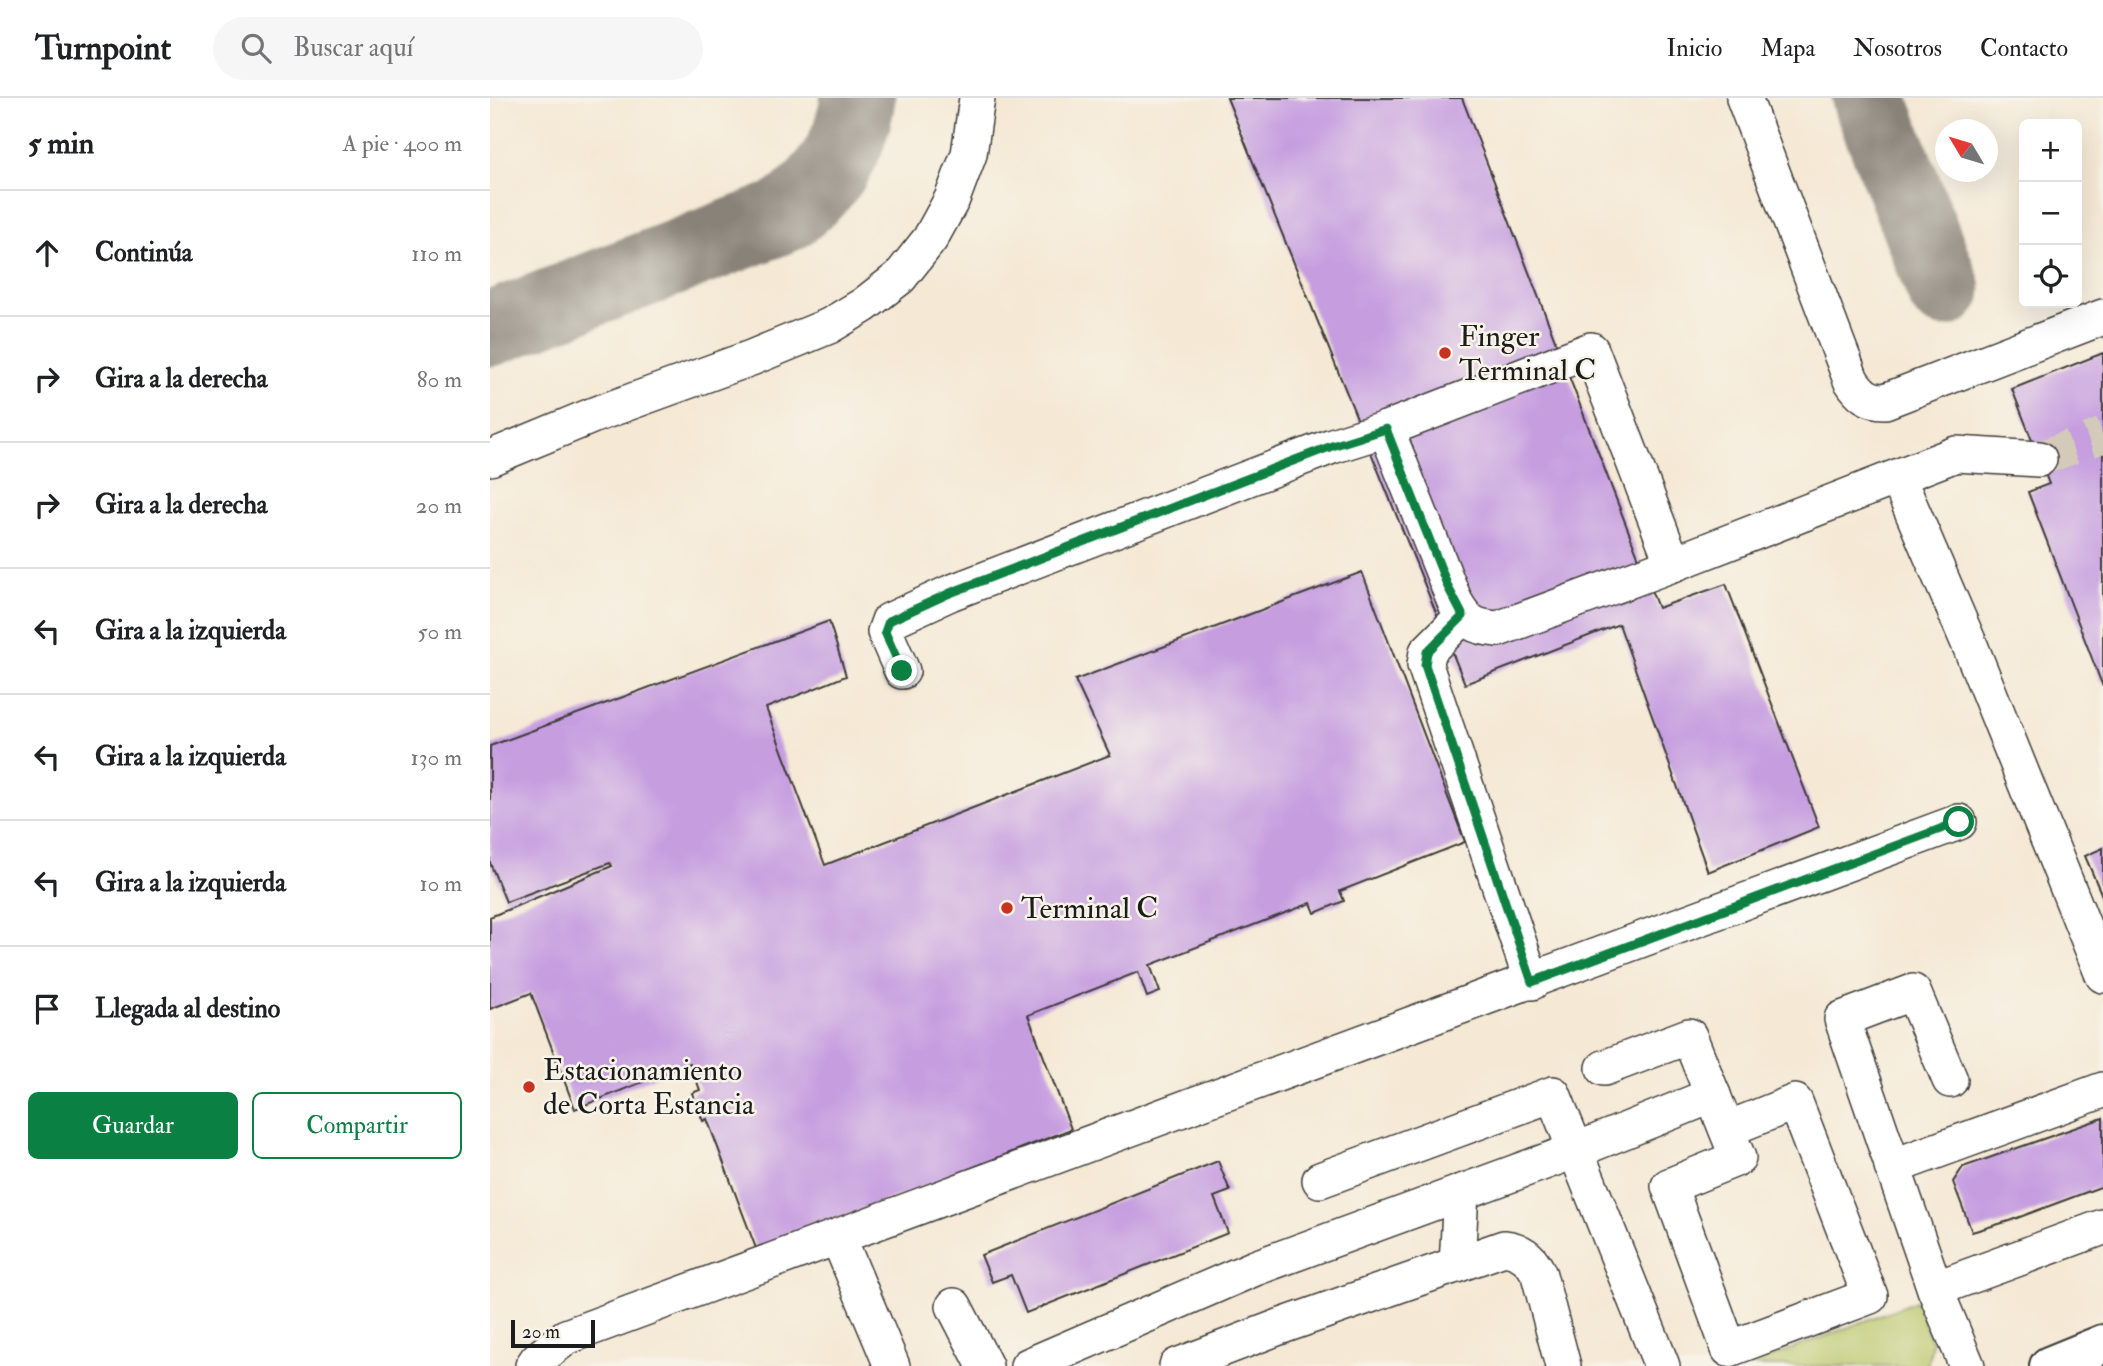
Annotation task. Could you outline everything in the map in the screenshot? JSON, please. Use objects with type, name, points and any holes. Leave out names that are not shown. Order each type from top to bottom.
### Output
[{"type":"highway","points":[[2049,1366],[2103,1344]]},
{"type":"lane","points":[[490,458],[594,415],[818,331],[864,305],[900,277],[930,239],[952,199],[970,154],[977,98]]},
{"type":"lane","points":[[1744,98],[1851,380],[1867,398],[1885,401],[2103,317]]},
{"type":"lane","points":[[902,671],[885,632],[889,621],[962,588],[1591,350],[1673,564]]},
{"type":"lane","points":[[1386,429],[1448,587],[1463,616],[1479,628],[1498,629],[1956,454],[2039,459]]},
{"type":"lane","points":[[1898,478],[1971,648],[2103,975]]},
{"type":"lane","points":[[1463,616],[1427,652],[1425,665],[1532,982]]},
{"type":"lane","points":[[533,1366],[537,1360],[571,1351],[838,1237],[1959,822]]},
{"type":"lane","points":[[1950,1080],[1913,992],[1842,1019],[1935,1289],[1966,1366]]},
{"type":"lane","points":[[1604,1068],[1689,1036],[1738,1158],[1669,1186],[1729,1349],[1870,1296],[1795,1102],[1728,1129]]},
{"type":"lane","points":[[1892,1167],[2103,1090]]},
{"type":"lane","points":[[1320,1180],[1553,1094],[1662,1366]]},
{"type":"lane","points":[[1028,1366],[1255,1268],[1577,1150],[1713,1095]]},
{"type":"lane","points":[[1457,1265],[1461,1192]]},
{"type":"lane","points":[[1935,1289],[2103,1227]]},
{"type":"lane","points":[[838,1237],[891,1366]]},
{"type":"lane","points":[[1177,1366],[1504,1248],[1517,1250],[1535,1264],[1563,1366]]},
{"type":"lane","points":[[954,1306],[985,1366]]},
{"type":"green space","points":[[1916,1301],[1932,1343],[1927,1366],[1748,1366]]},
{"type":"building","name":"Finger Terminal C","points":[[1227,98],[1462,98],[1658,608],[1726,584],[1819,827],[1708,872],[1619,624],[1465,684]]},
{"type":"building","points":[[2103,353],[2103,687],[2028,492],[2049,484],[2012,389]]},
{"type":"building","name":"Terminal C","points":[[1362,572],[1465,842],[1340,891],[1344,901],[1315,913],[1311,903],[1150,965],[1160,992],[1147,997],[1138,972],[1028,1015],[1071,1129],[757,1251],[707,1119],[703,1121],[692,1093],[700,1090],[690,1063],[575,1109],[531,993],[490,1009],[490,917],[612,866],[610,863],[506,902],[490,863],[490,746],[829,621],[846,676],[766,708],[825,865],[1110,755],[1075,680]]},
{"type":"building","points":[[2103,848],[2103,898],[2085,856]]},
{"type":"building","points":[[2103,1118],[2103,1186],[1972,1232],[1953,1182],[1963,1167]]},
{"type":"building","points":[[1218,1161],[1230,1191],[1214,1197],[1228,1233],[1026,1313],[1011,1275],[992,1282],[981,1255]]},
{"type":"taxiway","points":[[490,329],[786,215],[814,191],[835,164],[849,134],[858,98]]},
{"type":"taxiway","points":[[1869,98],[1944,290]]},
{"type":"tunnel","points":[[2039,459],[2103,435]]},
{"type":"place","name":"Finger Terminal C","points":[[1445,353]]},
{"type":"place","name":"Terminal C","points":[[1007,908]]},
{"type":"place","name":"Estacionamiento de Corta Estancia","points":[[529,1087]]},
{"type":"route","points":[[902,671],[885,632],[889,621],[950,593],[1332,446],[1386,429],[1448,587],[1463,616],[1427,652],[1425,665],[1532,982],[1959,822]]}]
